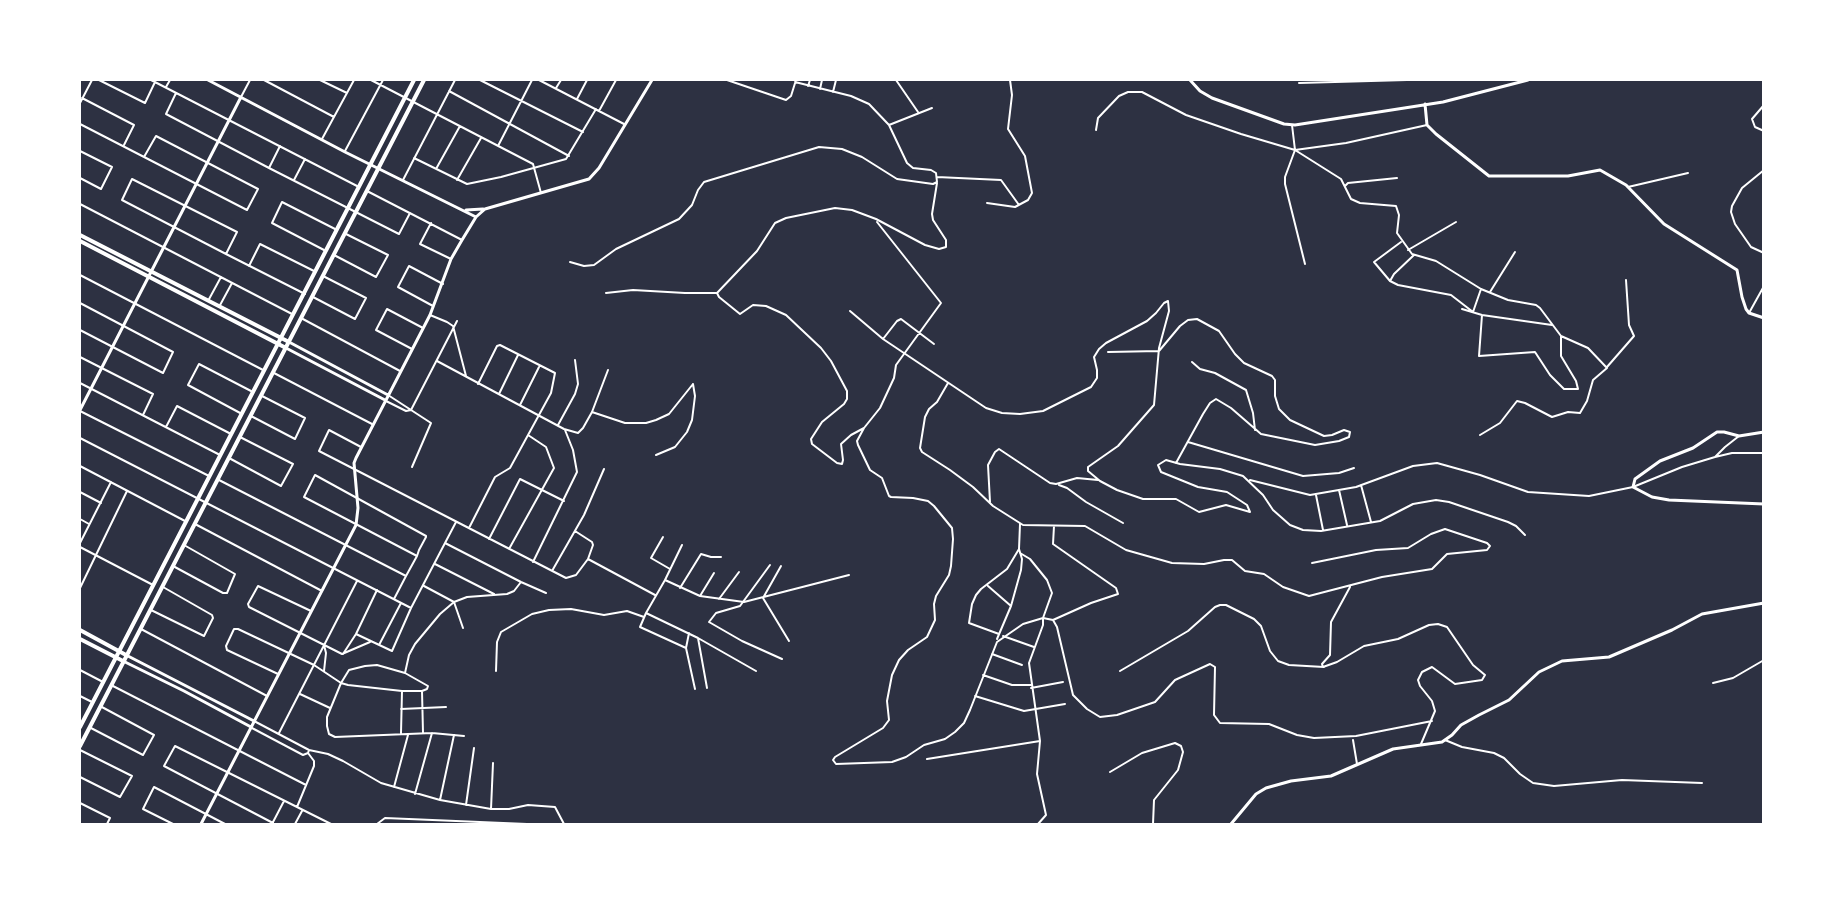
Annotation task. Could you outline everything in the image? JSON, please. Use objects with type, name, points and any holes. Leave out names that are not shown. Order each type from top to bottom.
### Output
[{"type":"main road","points":[[80,725],[185,520],[281,341],[414,80]]},
{"type":"main road","points":[[80,748],[424,80]]},
{"type":"main road","points":[[80,235],[281,341],[286,348]]},
{"type":"main road","points":[[80,242],[147,277],[281,341],[289,342]]},
{"type":"main road","points":[[80,630],[126,655]]},
{"type":"main road","points":[[80,639],[123,661]]},
{"type":"street","points":[[80,103],[92,80]]},
{"type":"street","points":[[99,80],[145,103],[155,82]]},
{"type":"street","points":[[151,80],[360,187]]},
{"type":"street","points":[[166,87],[170,80]]},
{"type":"street","points":[[208,80],[476,217]]},
{"type":"street","points":[[209,476],[80,410],[249,80]]},
{"type":"street","points":[[264,80],[334,117]]},
{"type":"street","points":[[320,80],[346,93]]},
{"type":"street","points":[[322,139],[354,80]]},
{"type":"street","points":[[370,80],[533,164],[541,193]]},
{"type":"street","points":[[345,152],[383,80]]},
{"type":"street","points":[[403,180],[455,80]]},
{"type":"street","points":[[480,80],[583,132]]},
{"type":"street","points":[[498,146],[532,80]]},
{"type":"street","points":[[539,80],[624,124]]},
{"type":"street","points":[[556,88],[561,80]]},
{"type":"street","points":[[577,99],[587,80]]},
{"type":"street","points":[[414,158],[457,180],[470,184],[566,159],[616,80]]},
{"type":"street","points":[[464,211],[485,209],[589,179],[599,168],[652,80]]},
{"type":"street","points":[[606,293],[633,290],[717,292],[757,251],[775,223],[786,218],[835,208],[852,210],[876,219],[925,245],[939,249],[946,247],[944,235],[933,220],[936,173],[931,170],[913,168],[908,164],[889,125],[869,104],[851,96],[796,81],[789,99],[727,80]]},
{"type":"street","points":[[808,86],[810,80]]},
{"type":"street","points":[[820,89],[822,80]]},
{"type":"street","points":[[833,92],[836,80]]},
{"type":"street","points":[[896,80],[918,113]]},
{"type":"street","points":[[987,204],[1011,207],[1028,200],[1032,193],[1032,183],[1025,156],[1008,129],[1012,95],[1009,80]]},
{"type":"street","points":[[1190,80],[1200,91],[1212,98],[1292,125],[1469,97],[1528,80]]},
{"type":"street","points":[[1299,83],[1407,80]]},
{"type":"street","points":[[449,91],[569,156]]},
{"type":"street","points":[[1096,130],[1098,118],[1119,96],[1128,92],[1142,92],[1186,115],[1295,150],[1341,179],[1352,199],[1360,203],[1396,206],[1399,215],[1397,230],[1408,250],[1414,255],[1436,261],[1481,289],[1509,300],[1536,305],[1561,336],[1588,348],[1606,367]]},
{"type":"street","points":[[176,93],[166,114],[294,181],[399,234],[410,213]]},
{"type":"street","points":[[82,98],[134,125],[123,146]]},
{"type":"street","points":[[1425,104],[1427,125],[1489,176],[1568,176],[1602,170],[1629,187],[1664,224],[1737,270],[1742,297],[1749,313],[1764,318]]},
{"type":"street","points":[[1764,105],[1752,119],[1755,127],[1764,131]]},
{"type":"street","points":[[889,125],[932,108]]},
{"type":"street","points":[[80,124],[144,157],[248,210],[258,189],[155,136],[144,157]]},
{"type":"street","points":[[1292,125],[1295,150],[1285,177],[1285,184],[1305,264]]},
{"type":"street","points":[[1295,150],[1356,141],[1427,125]]},
{"type":"street","points":[[436,169],[460,126]]},
{"type":"street","points":[[457,180],[482,137]]},
{"type":"street","points":[[269,168],[280,146]]},
{"type":"street","points":[[570,262],[584,266],[594,265],[615,249],[679,219],[692,205],[704,182],[819,147],[842,149],[862,157],[897,179],[933,184],[937,182]]},
{"type":"street","points":[[80,151],[111,167],[101,189],[80,178]]},
{"type":"street","points":[[294,181],[305,159]]},
{"type":"street","points":[[1764,170],[1742,188],[1731,212],[1742,236],[1751,247],[1764,253]]},
{"type":"street","points":[[1629,187],[1688,173]]},
{"type":"street","points":[[937,177],[1001,180],[1019,205]]},
{"type":"street","points":[[1345,186],[1348,183],[1397,178]]},
{"type":"street","points":[[226,254],[237,232],[132,179],[122,200],[249,266],[304,294]]},
{"type":"street","points":[[367,191],[462,240]]},
{"type":"street","points":[[327,251],[272,223],[282,202],[338,230]]},
{"type":"street","points":[[80,204],[294,315]]},
{"type":"street","points":[[201,825],[356,525],[358,498],[356,458],[430,315],[451,259],[476,217],[485,209]]},
{"type":"street","points":[[876,219],[941,303],[896,365],[894,378],[880,408],[864,428],[857,441],[858,446],[870,470],[882,478],[891,498],[928,501],[952,528],[953,538],[949,575],[936,596],[935,620],[931,631],[899,660],[892,675],[887,701],[889,720],[884,728],[835,757],[836,764],[892,762],[906,757],[924,745],[945,739],[964,723],[1011,606],[1021,570],[1020,524]]},
{"type":"street","points":[[1408,250],[1456,222]]},
{"type":"street","points":[[431,223],[420,244],[451,259]]},
{"type":"street","points":[[334,255],[376,277],[388,255],[345,233]]},
{"type":"street","points":[[1402,241],[1374,262],[1390,281],[1418,290],[1451,295],[1473,312]]},
{"type":"street","points":[[249,266],[260,244],[316,272]]},
{"type":"street","points":[[1490,292],[1515,252]]},
{"type":"street","points":[[1390,281],[1414,255]]},
{"type":"street","points":[[434,306],[398,287],[409,266],[443,284]]},
{"type":"street","points":[[80,275],[265,371]]},
{"type":"street","points":[[312,297],[355,320],[366,298],[323,276]]},
{"type":"street","points":[[208,301],[220,277]]},
{"type":"street","points":[[1480,435],[1500,423],[1517,401],[1526,403],[1552,417],[1568,412],[1580,413],[1587,401],[1593,380],[1606,370],[1606,367],[1634,336],[1629,326],[1626,280]]},
{"type":"street","points":[[219,307],[232,283]]},
{"type":"street","points":[[1749,313],[1764,286]]},
{"type":"street","points":[[1473,312],[1481,289]]},
{"type":"street","points":[[717,292],[719,297],[740,314],[753,305],[766,306],[786,315],[831,360],[847,391],[847,399],[822,422],[814,433],[811,438],[815,447],[837,463],[842,464],[841,444],[864,428]]},
{"type":"street","points":[[850,311],[883,339],[986,408],[997,412],[1020,414],[1043,411],[1091,387],[1097,378],[1094,357],[1099,349],[1147,321],[1167,301],[1169,311],[1159,351],[1154,405],[1118,446],[1088,467],[1089,471],[1100,481],[1117,490],[1143,499],[1176,499],[1198,512],[1226,505],[1250,512],[1246,505],[1227,492],[1198,487],[1165,474],[1158,469],[1162,461],[1220,469],[1304,495],[1316,495],[1361,485],[1387,474],[1427,463],[1447,465],[1480,474],[1527,492],[1589,496],[1633,487],[1682,467],[1715,457],[1732,453],[1764,453]]},
{"type":"street","points":[[80,303],[173,351],[163,373],[80,330]]},
{"type":"street","points":[[412,349],[376,330],[387,309],[423,328]]},
{"type":"street","points":[[1462,309],[1482,315],[1552,325]]},
{"type":"street","points":[[430,315],[453,326],[467,378]]},
{"type":"street","points":[[1482,315],[1479,356],[1535,352],[1550,375],[1564,389],[1578,389],[1576,381],[1561,356],[1561,336]]},
{"type":"street","points":[[301,318],[400,371]]},
{"type":"street","points":[[883,339],[900,319],[934,344]]},
{"type":"street","points":[[1108,352],[1159,351],[1180,326],[1188,320],[1197,319],[1219,331],[1244,363],[1274,378],[1279,409],[1290,420],[1324,436],[1346,429],[1350,431],[1349,437],[1335,443],[1315,445],[1261,434],[1231,408],[1216,399],[1210,403],[1176,464]]},
{"type":"street","points":[[411,411],[457,321]]},
{"type":"street","points":[[289,342],[388,394],[429,421],[431,426],[412,467]]},
{"type":"street","points":[[469,528],[495,477],[510,468],[551,393],[555,377],[553,372],[500,345],[497,346],[478,384]]},
{"type":"street","points":[[286,348],[406,411],[411,411]]},
{"type":"street","points":[[499,394],[518,355]]},
{"type":"street","points":[[80,357],[153,394],[142,416]]},
{"type":"street","points":[[558,426],[578,384],[575,360]]},
{"type":"street","points":[[437,361],[558,426],[578,433],[592,412],[608,370]]},
{"type":"street","points":[[1192,362],[1200,369],[1215,373],[1246,390],[1253,413],[1255,431]]},
{"type":"street","points":[[242,414],[188,385],[199,364],[254,393]]},
{"type":"street","points":[[520,405],[540,366]]},
{"type":"street","points":[[273,373],[372,424]]},
{"type":"street","points":[[80,383],[220,455]]},
{"type":"street","points":[[948,383],[926,415],[921,451],[973,487],[990,503],[1020,524],[1085,526],[1126,550],[1173,563],[1204,564],[1224,560],[1232,561],[1245,570],[1264,574],[1283,587],[1306,596],[1432,569],[1446,554],[1486,550],[1490,546],[1445,529],[1439,530],[1408,548],[1376,550],[1312,563]]},
{"type":"street","points":[[592,412],[625,423],[646,423],[669,414],[693,384],[695,391],[687,432],[675,447],[656,455]]},
{"type":"street","points":[[251,416],[295,438],[305,418],[262,396]]},
{"type":"street","points":[[166,427],[177,406],[231,434]]},
{"type":"street","points":[[533,562],[577,472],[573,450],[564,429]]},
{"type":"street","points":[[361,447],[329,430],[319,451],[566,578],[576,575],[588,560],[593,544],[574,531]]},
{"type":"street","points":[[1633,487],[1635,479],[1660,461],[1693,448],[1718,432],[1739,436],[1764,432]]},
{"type":"street","points":[[510,549],[554,468],[546,447],[528,435]]},
{"type":"street","points":[[1715,457],[1739,436]]},
{"type":"street","points":[[229,459],[281,486],[293,464],[240,437]]},
{"type":"street","points":[[80,438],[411,608]]},
{"type":"street","points":[[1188,442],[1303,476],[1339,473],[1354,468]]},
{"type":"street","points":[[990,503],[988,465],[997,449],[1050,483],[1067,488],[1086,502],[1123,523]]},
{"type":"street","points":[[80,466],[185,520]]},
{"type":"street","points":[[552,571],[595,491],[604,469]]},
{"type":"street","points":[[394,599],[417,556],[426,537],[425,534],[315,475],[304,497],[417,556]]},
{"type":"street","points":[[1056,484],[1077,478],[1100,481]]},
{"type":"street","points":[[218,479],[406,576]]},
{"type":"street","points":[[489,539],[520,479],[564,501]]},
{"type":"street","points":[[1248,479],[1263,495],[1272,510],[1290,525],[1303,530],[1324,531],[1387,519],[1418,502],[1436,500],[1449,502],[1508,522],[1525,535]]},
{"type":"street","points":[[111,482],[80,545],[95,556],[153,585]]},
{"type":"street","points":[[1361,485],[1371,522]]},
{"type":"street","points":[[1633,487],[1652,497],[1670,500],[1764,504]]},
{"type":"street","points":[[80,588],[128,490]]},
{"type":"street","points":[[1339,490],[1347,525]]},
{"type":"street","points":[[80,492],[101,503]]},
{"type":"street","points":[[1316,495],[1324,531]]},
{"type":"street","points":[[80,519],[89,524]]},
{"type":"street","points":[[356,634],[392,651],[411,608],[456,522]]},
{"type":"street","points":[[195,524],[322,591]]},
{"type":"street","points":[[997,642],[1023,624],[1043,618],[1053,620],[1118,594],[1116,588],[1053,544],[1054,526]]},
{"type":"street","points":[[663,537],[651,558],[670,569]]},
{"type":"street","points":[[446,543],[546,593]]},
{"type":"street","points":[[173,566],[226,593],[234,573],[184,545]]},
{"type":"street","points":[[682,545],[640,627],[686,648]]},
{"type":"street","points":[[999,634],[970,625],[973,599],[981,589],[1007,569],[1019,549]]},
{"type":"street","points":[[1020,553],[1030,559],[1051,587],[1052,593],[1029,663],[1040,741],[1037,774],[1046,814],[1038,825]]},
{"type":"street","points":[[680,588],[701,554],[711,558],[721,557]]},
{"type":"street","points":[[588,560],[656,595]]},
{"type":"street","points":[[435,564],[495,594]]},
{"type":"street","points":[[770,565],[744,602],[735,609],[716,613],[709,622],[742,641],[782,659]]},
{"type":"street","points":[[763,598],[781,566]]},
{"type":"street","points":[[719,599],[739,572]]},
{"type":"street","points":[[700,596],[714,573]]},
{"type":"street","points":[[665,580],[700,596],[744,602],[849,574]]},
{"type":"street","points":[[279,733],[357,580]]},
{"type":"street","points":[[405,673],[409,655],[415,644],[440,614],[454,602],[467,597],[507,594],[514,591],[521,582]]},
{"type":"street","points":[[988,585],[1011,606]]},
{"type":"street","points":[[311,611],[260,586],[256,587],[248,604],[249,608],[342,654],[372,641]]},
{"type":"street","points":[[424,586],[454,602],[463,628]]},
{"type":"street","points":[[1324,668],[1323,664],[1330,655],[1331,622],[1350,586]]},
{"type":"street","points":[[151,610],[204,636],[213,618],[212,615],[163,587]]},
{"type":"street","points":[[342,654],[356,634],[377,590]]},
{"type":"street","points":[[763,598],[789,641]]},
{"type":"street","points":[[379,645],[401,603]]},
{"type":"street","points":[[1232,825],[1256,794],[1266,788],[1291,781],[1331,776],[1393,749],[1442,742],[1461,725],[1509,700],[1539,672],[1562,661],[1609,657],[1672,630],[1702,614],[1764,603]]},
{"type":"street","points":[[1120,671],[1188,631],[1220,605],[1254,619],[1261,626],[1270,651],[1278,661],[1289,665],[1324,668],[1364,646],[1401,638],[1429,625],[1444,625],[1473,665],[1485,676],[1481,680],[1455,684],[1434,668],[1425,669],[1422,672],[1418,682],[1420,688],[1434,704],[1435,711],[1421,744]]},
{"type":"street","points":[[496,671],[497,642],[501,632],[532,614],[549,610],[571,609],[604,615],[627,611],[644,617]]},
{"type":"street","points":[[646,613],[689,633],[756,671]]},
{"type":"street","points":[[1053,620],[1060,636],[1073,695],[1087,709],[1100,717],[1117,715],[1155,702],[1175,680],[1210,664],[1215,667],[1214,713],[1220,723],[1269,724],[1297,735],[1314,738],[1356,736],[1432,721]]},
{"type":"street","points":[[141,629],[267,696]]},
{"type":"street","points":[[278,674],[226,650],[234,629],[314,665],[341,683],[402,691],[422,691],[427,689],[426,684],[405,673],[377,665],[349,670],[341,683],[327,717],[329,734],[335,737],[423,733],[464,736]]},
{"type":"street","points":[[689,633],[686,648],[695,689]]},
{"type":"street","points":[[1003,636],[1034,647]]},
{"type":"street","points":[[698,638],[707,688]]},
{"type":"street","points":[[324,645],[326,653],[324,671]]},
{"type":"street","points":[[992,654],[1022,665]]},
{"type":"street","points":[[126,655],[279,733],[308,751],[343,761],[366,776],[394,788],[440,800],[491,809],[509,809],[528,805],[555,807],[564,825]]},
{"type":"street","points":[[1713,683],[1733,678],[1764,660]]},
{"type":"street","points":[[123,661],[303,755],[308,751]]},
{"type":"street","points":[[80,670],[103,682]]},
{"type":"street","points":[[983,675],[1012,685],[1031,686],[1063,682]]},
{"type":"street","points":[[111,685],[306,784]]},
{"type":"street","points":[[187,693],[190,687]]},
{"type":"street","points":[[401,735],[402,691]]},
{"type":"street","points":[[422,691],[423,733]]},
{"type":"street","points":[[300,694],[331,709]]},
{"type":"street","points":[[80,696],[92,702]]},
{"type":"street","points":[[975,696],[1019,711],[1065,704]]},
{"type":"street","points":[[89,727],[143,755],[154,735],[100,706]]},
{"type":"street","points":[[401,709],[446,707]]},
{"type":"street","points":[[415,794],[432,733]]},
{"type":"street","points":[[440,800],[455,734]]},
{"type":"street","points":[[394,788],[408,735]]},
{"type":"street","points":[[1353,740],[1357,764]]},
{"type":"street","points":[[1445,740],[1462,747],[1494,753],[1504,758],[1533,783],[1554,786],[1622,780],[1702,783]]},
{"type":"street","points":[[927,759],[1040,741]]},
{"type":"street","points":[[1110,772],[1142,753],[1175,743],[1181,746],[1183,752],[1178,770],[1154,800],[1153,825]]},
{"type":"street","points":[[284,801],[272,824],[164,766],[175,746],[228,772],[331,825]]},
{"type":"street","points":[[80,748],[132,776],[120,797],[80,777]]},
{"type":"street","points":[[466,805],[474,748]]},
{"type":"street","points":[[297,807],[315,763],[308,751]]},
{"type":"street","points":[[491,809],[493,763]]},
{"type":"street","points":[[172,825],[143,809],[154,787],[225,825]]},
{"type":"street","points":[[80,803],[110,818],[107,825]]},
{"type":"street","points":[[295,825],[302,810]]},
{"type":"street","points":[[377,825],[385,818],[527,825]]}]
